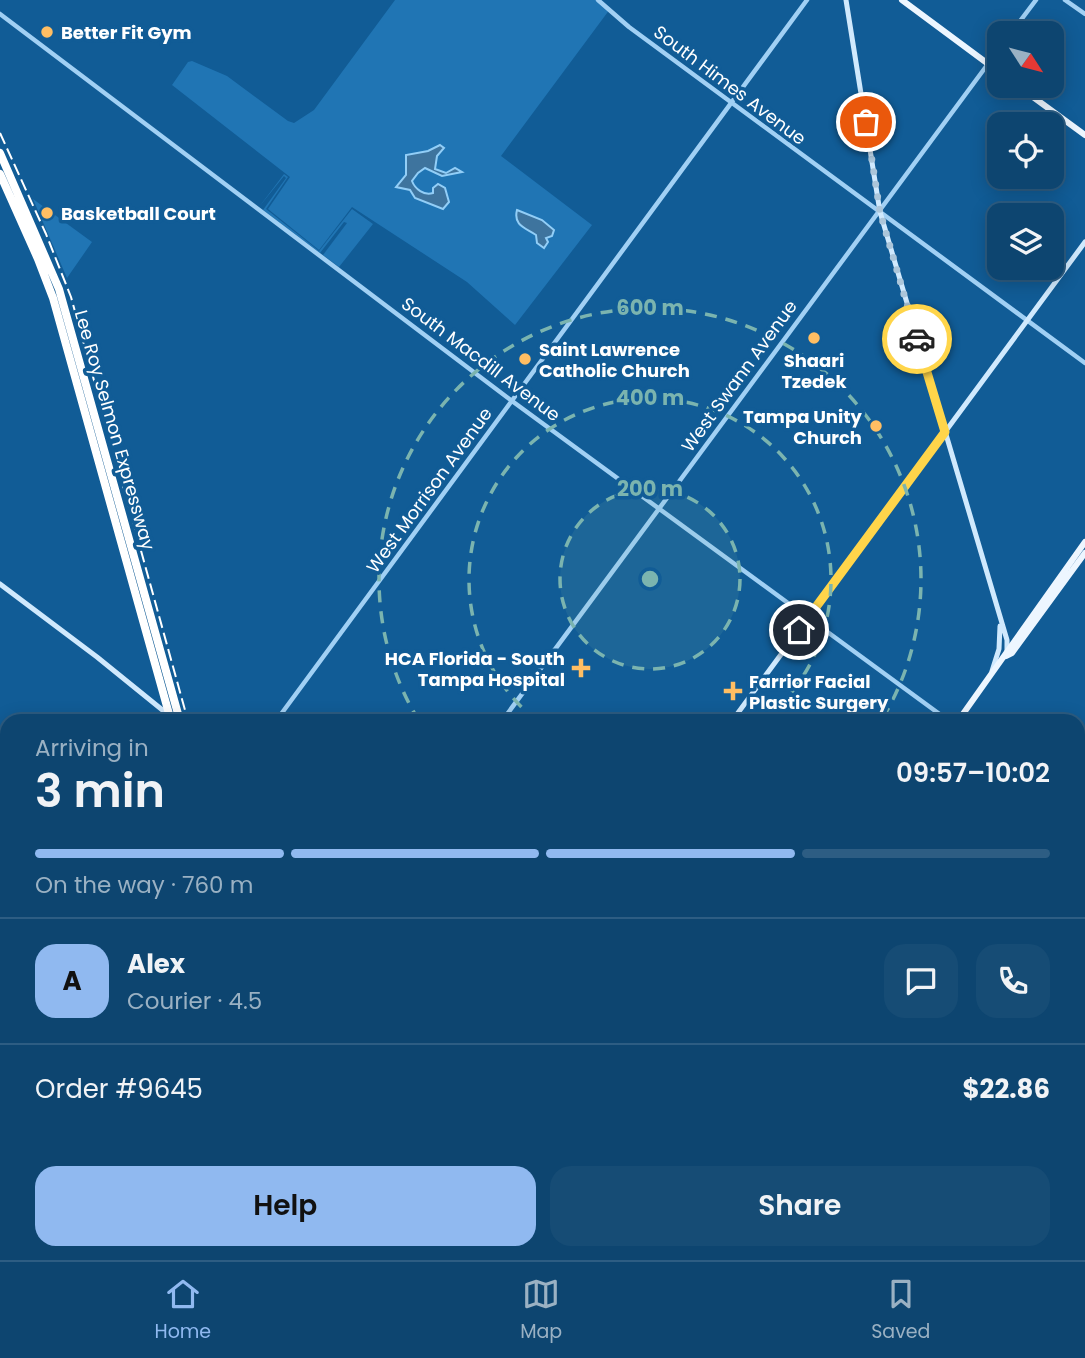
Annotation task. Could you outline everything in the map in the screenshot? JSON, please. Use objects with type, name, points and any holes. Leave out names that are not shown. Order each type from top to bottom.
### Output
[{"type":"highway","name":"Lee Roy Selmon Expressway","points":[[0,153],[59,289],[174,699],[175,714]]},
{"type":"highway","name":"Lee Roy Selmon Expressway","points":[[0,174],[50,289],[164,698],[172,714]]},
{"type":"main road","points":[[846,0],[880,212],[1000,623],[1008,642],[1005,657]]},
{"type":"main road","points":[[902,0],[987,63]]},
{"type":"main road","points":[[1034,98],[1085,135]]},
{"type":"main road","points":[[737,714],[1085,242]]},
{"type":"main road","points":[[963,714],[1085,542]]},
{"type":"main road","points":[[1005,657],[1012,653],[1085,553]]},
{"type":"main road","points":[[0,584],[97,657],[166,714]]},
{"type":"main road","points":[[990,678],[999,649],[1000,623]]},
{"type":"street","name":"South Himes Avenue","points":[[598,0],[629,27],[1085,363]]},
{"type":"street","name":"West Morrison Avenue","points":[[281,714],[807,0]]},
{"type":"street","points":[[1020,21],[1036,0]]},
{"type":"street","points":[[1065,0],[1085,14]]},
{"type":"street","name":"South Macdill Avenue","points":[[0,14],[512,401],[940,714]]},
{"type":"street","name":"West Swann Avenue","points":[[507,714],[987,65]]},
{"type":"shaded area","points":[[395,0],[598,0],[610,9],[501,156],[592,225],[515,325],[467,282],[352,207],[319,250],[268,209],[290,177],[172,85],[188,62],[192,61],[227,76],[294,123],[314,110]]},
{"type":"shaded area","points":[[440,145],[444,148],[437,156],[435,169],[446,173],[455,168],[462,172],[442,176],[425,168],[412,181],[426,194],[433,193],[433,188],[438,184],[445,188],[449,202],[443,209],[415,198],[410,190],[396,187],[406,175],[406,155],[428,151]]},
{"type":"shaded area","points":[[284,174],[288,177],[266,209],[319,251],[352,209],[373,224],[339,267],[323,255],[347,223],[344,222],[320,253],[263,210],[286,178],[284,176],[259,207]]},
{"type":"shaded area","points":[[33,199],[92,242],[67,278]]},
{"type":"shaded area","points":[[517,210],[542,220],[554,230],[552,236],[546,238],[548,242],[544,248],[537,243],[536,235],[519,223]]},
{"type":"railway","points":[[0,133],[71,297],[186,714]]},
{"type":"way so far","points":[[866,122],[880,212],[917,339]]},
{"type":"place","name":"Better Fit Gym","points":[[47,32]]},
{"type":"place","name":"Basketball Court","points":[[47,213]]},
{"type":"place","name":"Shaari Tzedek","points":[[814,338]]},
{"type":"place","name":"Saint Lawrence Catholic Church","points":[[525,359]]},
{"type":"place","name":"Tampa Unity Church","points":[[876,426]]},
{"type":"place","name":"HCA Florida - South Tampa Hospital","points":[[581,668]]},
{"type":"place","name":"Farrior Facial Plastic Surgery","points":[[733,691]]},
{"type":"route","points":[[799,630],[945,432],[917,339]]}]
